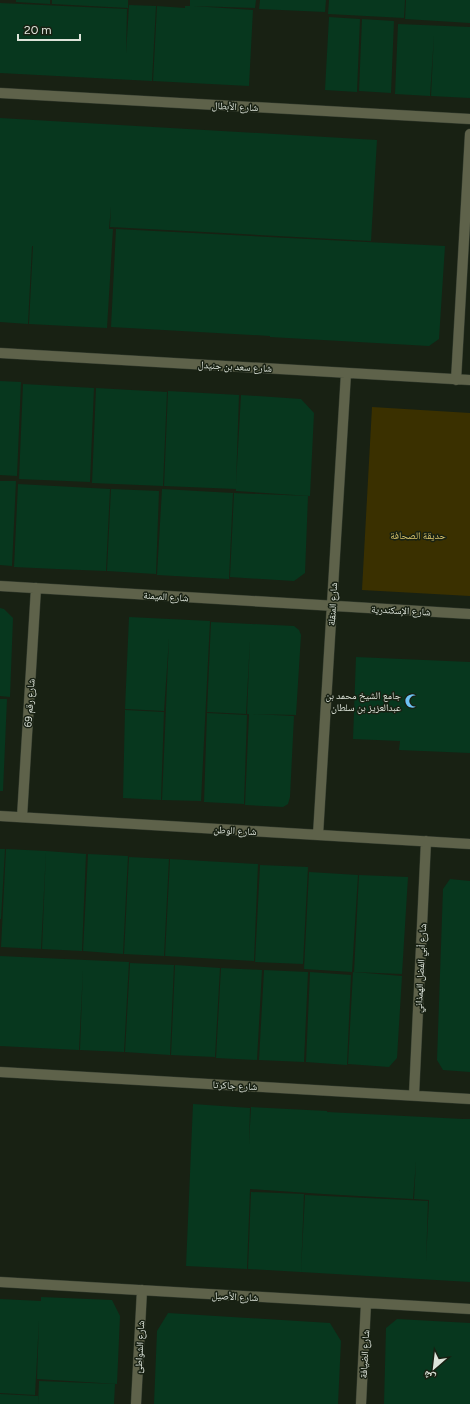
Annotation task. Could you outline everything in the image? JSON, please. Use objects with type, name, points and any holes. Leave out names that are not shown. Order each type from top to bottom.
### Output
[{"type":"street","name":"شارع الأبطال","points":[[0,92],[470,119]]},
{"type":"street","points":[[456,380],[470,134]]},
{"type":"street","name":"شارع سعد بن جنيدل","points":[[0,353],[470,380]]},
{"type":"street","name":"شارع المنقلة","points":[[318,835],[346,373]]},
{"type":"street","name":"شارع الميمنة","points":[[0,586],[332,606]]},
{"type":"street","name":"شارع رقم 69","points":[[22,817],[36,588]]},
{"type":"street","name":"شارع الإسكندرية","points":[[332,606],[470,614]]},
{"type":"street","name":"شارع الوطن","points":[[0,816],[470,844]]},
{"type":"street","name":"شارع أبي الفضل الهمذاني","points":[[414,1095],[426,841]]},
{"type":"street","name":"شارع جاكرتا","points":[[0,1072],[470,1099]]},
{"type":"street","name":"شارع الأصيل","points":[[0,1282],[470,1309]]},
{"type":"street","name":"شارع الشواطئ","points":[[136,1404],[142,1290]]},
{"type":"street","name":"شارع الضيافة","points":[[361,1404],[366,1303]]},
{"type":"green space","name":"حديقة الصحافة","points":[[372,407],[470,413],[470,596],[362,590]]},
{"type":"building","points":[[16,0],[50,0],[50,4],[16,2]]},
{"type":"building","points":[[52,0],[128,0],[128,8],[52,4]]},
{"type":"building","points":[[190,0],[256,0],[255,8],[193,6],[253,10],[249,86],[153,81],[157,6],[185,8],[185,6],[190,6]]},
{"type":"building","points":[[260,0],[326,0],[325,12],[259,9]]},
{"type":"building","points":[[329,0],[405,0],[404,18],[328,14]]},
{"type":"building","points":[[406,0],[470,0],[470,23],[405,19]]},
{"type":"building","points":[[0,3],[127,9],[126,54],[129,5],[156,6],[152,81],[0,73]]},
{"type":"building","points":[[329,17],[360,19],[357,92],[325,90]]},
{"type":"building","points":[[362,19],[394,21],[391,93],[359,91]]},
{"type":"building","points":[[398,24],[470,27],[470,98],[431,96],[434,35],[430,96],[395,94]]},
{"type":"building","points":[[0,118],[377,140],[371,241],[110,227],[111,206],[109,229],[113,229],[107,328],[29,324],[33,246],[28,324],[0,322]]},
{"type":"building","points":[[116,229],[445,246],[439,339],[429,346],[111,327]]},
{"type":"building","points":[[0,381],[21,382],[17,476],[0,475]]},
{"type":"building","points":[[23,384],[94,388],[90,482],[19,479]]},
{"type":"building","points":[[96,388],[167,392],[163,486],[92,483]]},
{"type":"building","points":[[168,391],[239,395],[236,484],[241,395],[301,399],[314,413],[310,496],[236,491],[236,489],[164,486]]},
{"type":"building","points":[[0,481],[16,481],[12,566],[0,565]]},
{"type":"building","points":[[18,484],[110,489],[106,571],[14,567]]},
{"type":"building","points":[[111,489],[159,491],[156,574],[107,571]]},
{"type":"building","points":[[162,489],[233,493],[229,579],[157,575]]},
{"type":"building","points":[[234,493],[308,496],[305,573],[294,581],[230,577]]},
{"type":"building","points":[[0,608],[4,609],[13,618],[10,697],[0,696]]},
{"type":"building","points":[[129,617],[210,621],[201,801],[162,800],[169,638],[164,711],[125,709]]},
{"type":"building","points":[[211,622],[294,626],[299,630],[301,635],[296,715],[252,714],[294,716],[290,797],[288,804],[283,807],[245,805],[249,714],[247,714],[250,640],[246,714],[207,712]]},
{"type":"building","name":"جامع الشيخ محمد بن عبدالعزيز بن سلطان","points":[[356,657],[470,662],[470,753],[399,750],[400,741],[353,739]]},
{"type":"building","points":[[0,699],[7,699],[3,791],[0,791]]},
{"type":"building","points":[[125,710],[164,712],[161,800],[123,798]]},
{"type":"building","points":[[207,713],[247,715],[244,804],[204,802]]},
{"type":"building","points":[[0,849],[5,849],[1,919],[0,919]]},
{"type":"building","points":[[6,849],[46,851],[41,949],[1,947]]},
{"type":"building","points":[[46,851],[86,854],[82,951],[42,949]]},
{"type":"building","points":[[88,854],[128,856],[123,954],[83,951]]},
{"type":"building","points":[[129,857],[169,859],[164,956],[124,954]]},
{"type":"building","points":[[170,859],[258,864],[254,961],[165,956]]},
{"type":"building","points":[[260,865],[308,867],[303,964],[255,962]]},
{"type":"building","points":[[309,872],[358,875],[352,972],[304,969]]},
{"type":"building","points":[[359,875],[408,877],[402,974],[354,972]]},
{"type":"building","points":[[450,879],[470,881],[470,1072],[443,1070],[437,1060],[443,889]]},
{"type":"building","points":[[0,956],[129,962],[124,1052],[80,1050],[83,969],[79,1050],[0,1046]]},
{"type":"building","points":[[130,963],[174,965],[170,1055],[125,1052]]},
{"type":"building","points":[[175,965],[220,968],[215,1057],[171,1055]]},
{"type":"building","points":[[221,968],[262,970],[257,1060],[216,1058]]},
{"type":"building","points":[[264,970],[308,972],[304,1062],[259,1060]]},
{"type":"building","points":[[310,972],[351,975],[347,1065],[306,1062]]},
{"type":"building","points":[[353,972],[402,976],[397,1058],[389,1067],[348,1064]]},
{"type":"building","points":[[193,1104],[250,1108],[249,1145],[251,1107],[470,1119],[470,1282],[301,1272],[305,1195],[428,1201],[426,1262],[429,1200],[414,1199],[416,1161],[413,1199],[250,1189],[247,1269],[186,1266]]},
{"type":"building","points":[[251,1192],[304,1194],[301,1272],[248,1269]]},
{"type":"building","points":[[41,1297],[112,1300],[120,1316],[117,1384],[37,1379],[39,1320],[35,1395],[0,1393],[0,1299],[41,1301]]},
{"type":"building","points":[[168,1313],[330,1323],[341,1341],[338,1404],[154,1404],[157,1331]]},
{"type":"building","points":[[397,1319],[470,1323],[470,1404],[384,1404],[386,1328]]},
{"type":"building","points":[[39,1381],[115,1384],[114,1404],[38,1404]]},
{"type":"building","points":[[0,1394],[38,1396],[38,1404],[0,1404]]},
{"type":"place","name":"جامع الشيخ محمد بن عبدالعزيز بن سلطان","points":[[412,701]]}]
